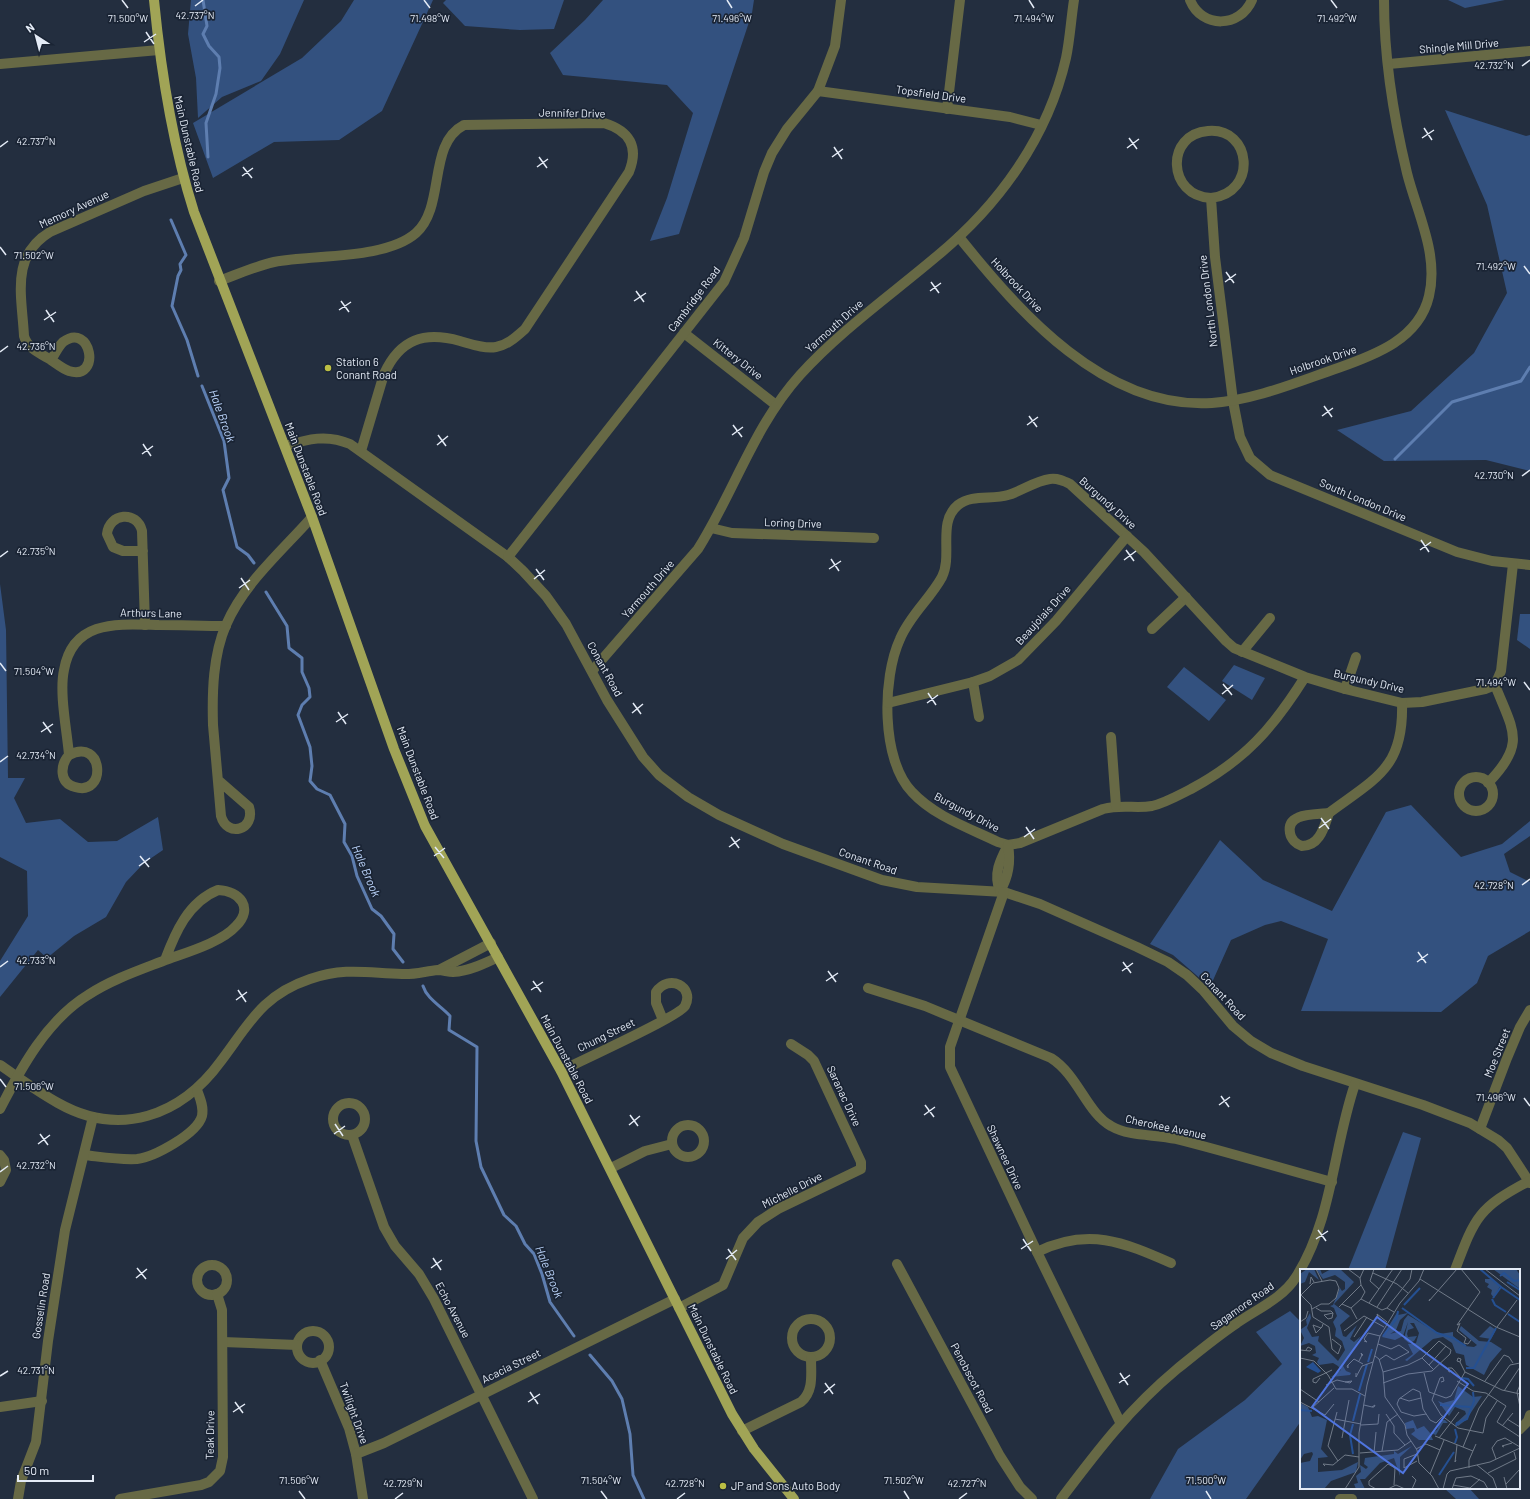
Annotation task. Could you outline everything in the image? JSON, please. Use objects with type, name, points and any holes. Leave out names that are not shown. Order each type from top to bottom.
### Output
[{"type":"main road","name":"Main Dunstable Road","points":[[154,0],[162,74],[183,178],[220,280],[312,517],[410,792],[442,857],[561,1071],[611,1168],[718,1387],[742,1431],[766,1465],[794,1499]]},
{"type":"street","name":"Cambridge Road","points":[[508,557],[719,288],[732,268],[744,238],[764,172],[772,153],[786,129],[818,91],[834,46],[841,0]]},
{"type":"street","points":[[947,109],[960,0]]},
{"type":"street","name":"Yarmouth Drive","points":[[592,671],[684,567],[711,528],[749,451],[776,405],[804,371],[842,333],[959,237],[1001,192],[1029,150],[1052,103],[1066,58],[1074,0]]},
{"type":"street","points":[[1190,0],[1194,9],[1202,17],[1213,21],[1224,22],[1239,16],[1247,9],[1252,0]]},
{"type":"street","name":"Holbrook Drive","points":[[959,237],[1015,302],[1050,336],[1087,365],[1128,387],[1169,401],[1200,404],[1233,401],[1294,383],[1385,351],[1403,337],[1418,319],[1429,298],[1433,275],[1431,258],[1402,146],[1392,92],[1384,0]]},
{"type":"street","points":[[0,64],[159,50]]},
{"type":"street","name":"Shingle Mill Drive","points":[[1389,64],[1530,51]]},
{"type":"street","name":"Topsfield Drive","points":[[818,91],[1010,118],[1041,126]]},
{"type":"street","name":"Jennifer Drive","points":[[220,280],[274,262],[386,248],[409,238],[417,231],[428,214],[445,146],[450,135],[464,125],[604,123],[620,130],[627,136],[634,153],[629,172],[525,329],[505,344],[496,347],[485,347],[442,337],[423,337],[405,345],[389,363],[384,374],[361,451]]},
{"type":"street","points":[[1209,131],[1220,132],[1233,140],[1240,148],[1244,163],[1243,174],[1235,187],[1222,196],[1211,198],[1194,194],[1185,187],[1179,177],[1176,166],[1178,154],[1187,140],[1197,133],[1209,131]]},
{"type":"street","name":"Memory Avenue","points":[[51,360],[31,347],[24,336],[21,280],[22,266],[28,252],[38,240],[50,232],[144,191],[183,178]]},
{"type":"street","name":"North London Drive","points":[[1211,198],[1215,257],[1233,401]]},
{"type":"street","name":"Kittery Drive","points":[[684,333],[776,405]]},
{"type":"street","name":"South London Drive","points":[[1233,401],[1240,437],[1246,451],[1256,465],[1270,475],[1456,552],[1479,559],[1530,565]]},
{"type":"street","name":"Conant Road","points":[[285,446],[306,439],[328,437],[340,440],[361,451],[508,557],[523,570],[566,624],[607,700],[650,767],[688,797],[719,815],[783,844],[882,880],[917,887],[1002,891],[1040,904],[1168,962],[1203,990],[1233,1026],[1251,1041],[1271,1053],[1355,1084],[1423,1105],[1480,1129],[1507,1148],[1529,1182]]},
{"type":"street","name":"Burgundy Drive","points":[[1305,677],[1272,726],[1234,762],[1198,785],[1163,802],[1144,807],[1116,806],[1028,841],[1008,844],[998,842],[948,818],[934,810],[912,793],[900,774],[895,761],[889,727],[888,703],[890,670],[896,649],[909,620],[943,574],[947,560],[947,534],[949,517],[959,505],[981,497],[1007,496],[1044,480],[1061,480],[1070,484],[1127,536],[1226,641],[1242,652],[1305,677],[1345,689],[1402,703],[1453,696],[1485,689],[1495,685]]},
{"type":"street","points":[[218,780],[249,807],[250,817],[246,825],[242,828],[238,829],[228,827],[222,821],[218,780],[213,701],[218,657],[226,626],[237,604],[312,517]]},
{"type":"street","name":"Loring Drive","points":[[711,528],[732,533],[874,538]]},
{"type":"street","name":"Beaujolais Drive","points":[[888,703],[973,682],[1005,668],[1028,651],[1127,536]]},
{"type":"street","points":[[143,551],[145,625]]},
{"type":"street","points":[[1488,783],[1507,762],[1513,744],[1513,734],[1508,715],[1495,685],[1499,678],[1504,656],[1513,564]]},
{"type":"street","points":[[1152,629],[1186,597]]},
{"type":"street","points":[[1242,652],[1270,618]]},
{"type":"street","name":"Arthurs Lane","points":[[69,755],[63,685],[64,670],[74,645],[83,636],[96,628],[118,624],[226,626]]},
{"type":"street","points":[[1345,689],[1356,657]]},
{"type":"street","points":[[973,682],[979,717]]},
{"type":"street","points":[[1329,813],[1376,778],[1389,764],[1395,754],[1401,731],[1402,703]]},
{"type":"street","points":[[1112,737],[1116,806]]},
{"type":"street","name":"Burgundy Drive","points":[[1002,891],[1010,859],[1008,844]]},
{"type":"street","points":[[0,1109],[38,1045],[75,1004],[112,981],[165,960],[210,942],[236,926],[244,912],[243,904],[240,898],[234,893],[218,890],[202,900],[179,925],[165,960]]},
{"type":"street","name":"Shawnee Drive","points":[[1002,891],[958,1019],[950,1047],[949,1061],[952,1073],[1120,1422]]},
{"type":"street","points":[[439,970],[490,943]]},
{"type":"street","points":[[0,1065],[58,1104],[93,1117],[110,1119],[143,1118],[174,1106],[197,1090],[209,1077],[260,1008],[278,994],[296,984],[310,979],[348,971],[402,974],[439,970],[452,972],[464,971],[479,967],[498,957]]},
{"type":"street","name":"Cherokee Avenue","points":[[868,988],[896,996],[958,1019],[1043,1054],[1059,1063],[1072,1077],[1098,1114],[1111,1126],[1128,1132],[1176,1139],[1332,1182]]},
{"type":"street","name":"Moe Street","points":[[1480,1129],[1512,1046],[1530,1010]]},
{"type":"street","name":"Chung Street","points":[[561,1071],[662,1020]]},
{"type":"street","name":"Saranac Drive","points":[[791,1044],[804,1052],[814,1061],[861,1162],[861,1169]]},
{"type":"street","name":"Sagamore Road","points":[[1061,1499],[1120,1422],[1154,1389],[1198,1352],[1290,1285],[1312,1247],[1326,1206],[1345,1116],[1355,1084]]},
{"type":"street","points":[[84,1155],[120,1159],[137,1159],[151,1156],[165,1149],[199,1124],[202,1115],[202,1104],[197,1090]]},
{"type":"street","name":"Gosselin Road","points":[[18,1499],[21,1481],[36,1442],[48,1341],[65,1230],[93,1117]]},
{"type":"street","name":"Echo Avenue","points":[[352,1135],[384,1227],[395,1246],[419,1274],[434,1299],[533,1499]]},
{"type":"street","points":[[611,1168],[653,1148],[672,1144]]},
{"type":"street","points":[[0,1156],[4,1160],[6,1170],[0,1182]]},
{"type":"street","name":"Michelle Drive","points":[[677,1304],[723,1285],[743,1238],[758,1222],[778,1209],[861,1169]]},
{"type":"street","points":[[1455,1269],[1468,1236],[1483,1211],[1493,1202],[1529,1182]]},
{"type":"street","points":[[1037,1252],[1062,1241],[1094,1238],[1129,1245],[1171,1263]]},
{"type":"street","name":"Penobscot Road","points":[[897,1264],[1000,1456],[1020,1487],[1032,1499]]},
{"type":"street","name":"Teak Drive","points":[[120,1499],[209,1482],[220,1471],[223,1451],[222,1342],[221,1304],[217,1294]]},
{"type":"street","name":"Acacia Street","points":[[356,1454],[384,1443],[482,1394],[677,1304]]},
{"type":"street","points":[[314,1331],[321,1334],[327,1340],[328,1347],[326,1355],[320,1360],[313,1362],[304,1360],[298,1352],[297,1345],[300,1338],[306,1333],[314,1331]]},
{"type":"street","points":[[222,1342],[297,1345]]},
{"type":"street","points":[[742,1431],[801,1402],[807,1396],[811,1380],[811,1358]]},
{"type":"street","name":"Twilight Drive","points":[[320,1360],[349,1428],[356,1454],[363,1499]]},
{"type":"street","points":[[0,1407],[42,1401]]},
{"type":"street","points":[[1520,1429],[1528,1421],[1530,1414]]},
{"type":"street","points":[[1340,1499],[1352,1499]]},
{"type":"shaded area","points":[[191,0],[304,0],[280,54],[261,81],[222,97],[198,118],[196,78],[188,34]]},
{"type":"shaded area","points":[[354,0],[433,0],[382,111],[339,140],[274,142],[213,178],[193,123],[302,58],[341,21]]},
{"type":"shaded area","points":[[446,0],[564,0],[554,29],[520,30],[465,26],[443,3]]},
{"type":"shaded area","points":[[603,0],[754,0],[752,13],[679,234],[650,241],[667,198],[693,113],[667,85],[563,75],[550,53],[585,20]]},
{"type":"shaded area","points":[[1448,0],[1505,0],[1465,8]]},
{"type":"shaded area","points":[[1445,110],[1526,136],[1530,135],[1530,471],[1486,460],[1384,461],[1337,430],[1411,411],[1474,353],[1507,293],[1487,205]]},
{"type":"shaded area","points":[[0,584],[6,630],[8,778],[25,778],[14,798],[26,823],[60,819],[88,842],[117,841],[158,817],[163,850],[144,863],[126,882],[106,917],[74,936],[47,958],[38,950],[0,997],[0,961],[28,916],[27,871],[0,857]]},
{"type":"shaded area","points":[[1520,614],[1530,614],[1530,649],[1517,640]]},
{"type":"shaded area","points":[[1234,665],[1265,678],[1252,700],[1222,681]]},
{"type":"shaded area","points":[[1184,667],[1226,700],[1209,721],[1167,687]]},
{"type":"shaded area","points":[[1411,805],[1461,857],[1502,844],[1530,821],[1530,836],[1504,854],[1510,872],[1530,882],[1530,931],[1488,956],[1477,983],[1441,1012],[1301,1011],[1328,939],[1281,921],[1265,925],[1231,940],[1210,987],[1173,955],[1150,944],[1220,840],[1263,880],[1332,911],[1386,812]]},
{"type":"shaded area","points":[[1403,1132],[1421,1138],[1385,1269],[1348,1269]]},
{"type":"shaded area","points":[[1290,1311],[1300,1321],[1300,1422],[1246,1499],[1150,1499],[1178,1449],[1245,1400],[1282,1364],[1256,1332]]},
{"type":"shaded area","points":[[1445,1489],[1470,1489],[1479,1499],[1456,1499]]},
{"type":"waterway","name":"Hale Brook","points":[[203,0],[207,26],[203,34],[209,46],[219,57],[220,68],[216,94],[206,123],[208,157]]},
{"type":"waterway","name":"Hale Brook","points":[[171,220],[186,255],[180,264],[181,270],[178,276],[172,306],[187,340],[198,376]]},
{"type":"waterway","points":[[1395,459],[1452,402],[1521,381],[1530,367]]},
{"type":"waterway","name":"Hale Brook","points":[[202,386],[224,441],[229,478],[223,490],[237,547],[248,555],[254,563]]},
{"type":"waterway","name":"Hale Brook","points":[[266,592],[287,626],[289,648],[302,658],[302,672],[309,688],[310,697],[302,705],[298,715],[310,747],[312,766],[310,781],[317,789],[330,795],[345,824],[344,842],[352,856],[357,876],[372,909],[381,916],[394,934],[393,949],[403,962]]},
{"type":"waterway","name":"Hale Brook","points":[[423,986],[431,999],[450,1016],[449,1030],[477,1047],[476,1141],[481,1167],[504,1215],[516,1226],[525,1244],[534,1254],[542,1274],[550,1302],[574,1336]]},
{"type":"waterway","name":"Hale Brook","points":[[590,1355],[612,1381],[622,1399],[630,1434],[633,1475],[644,1499]]},
{"type":"place","name":"Station 6 Conant Road","points":[[328,368]]},
{"type":"place","name":"JP and Sons Auto Body","points":[[723,1486]]}]
